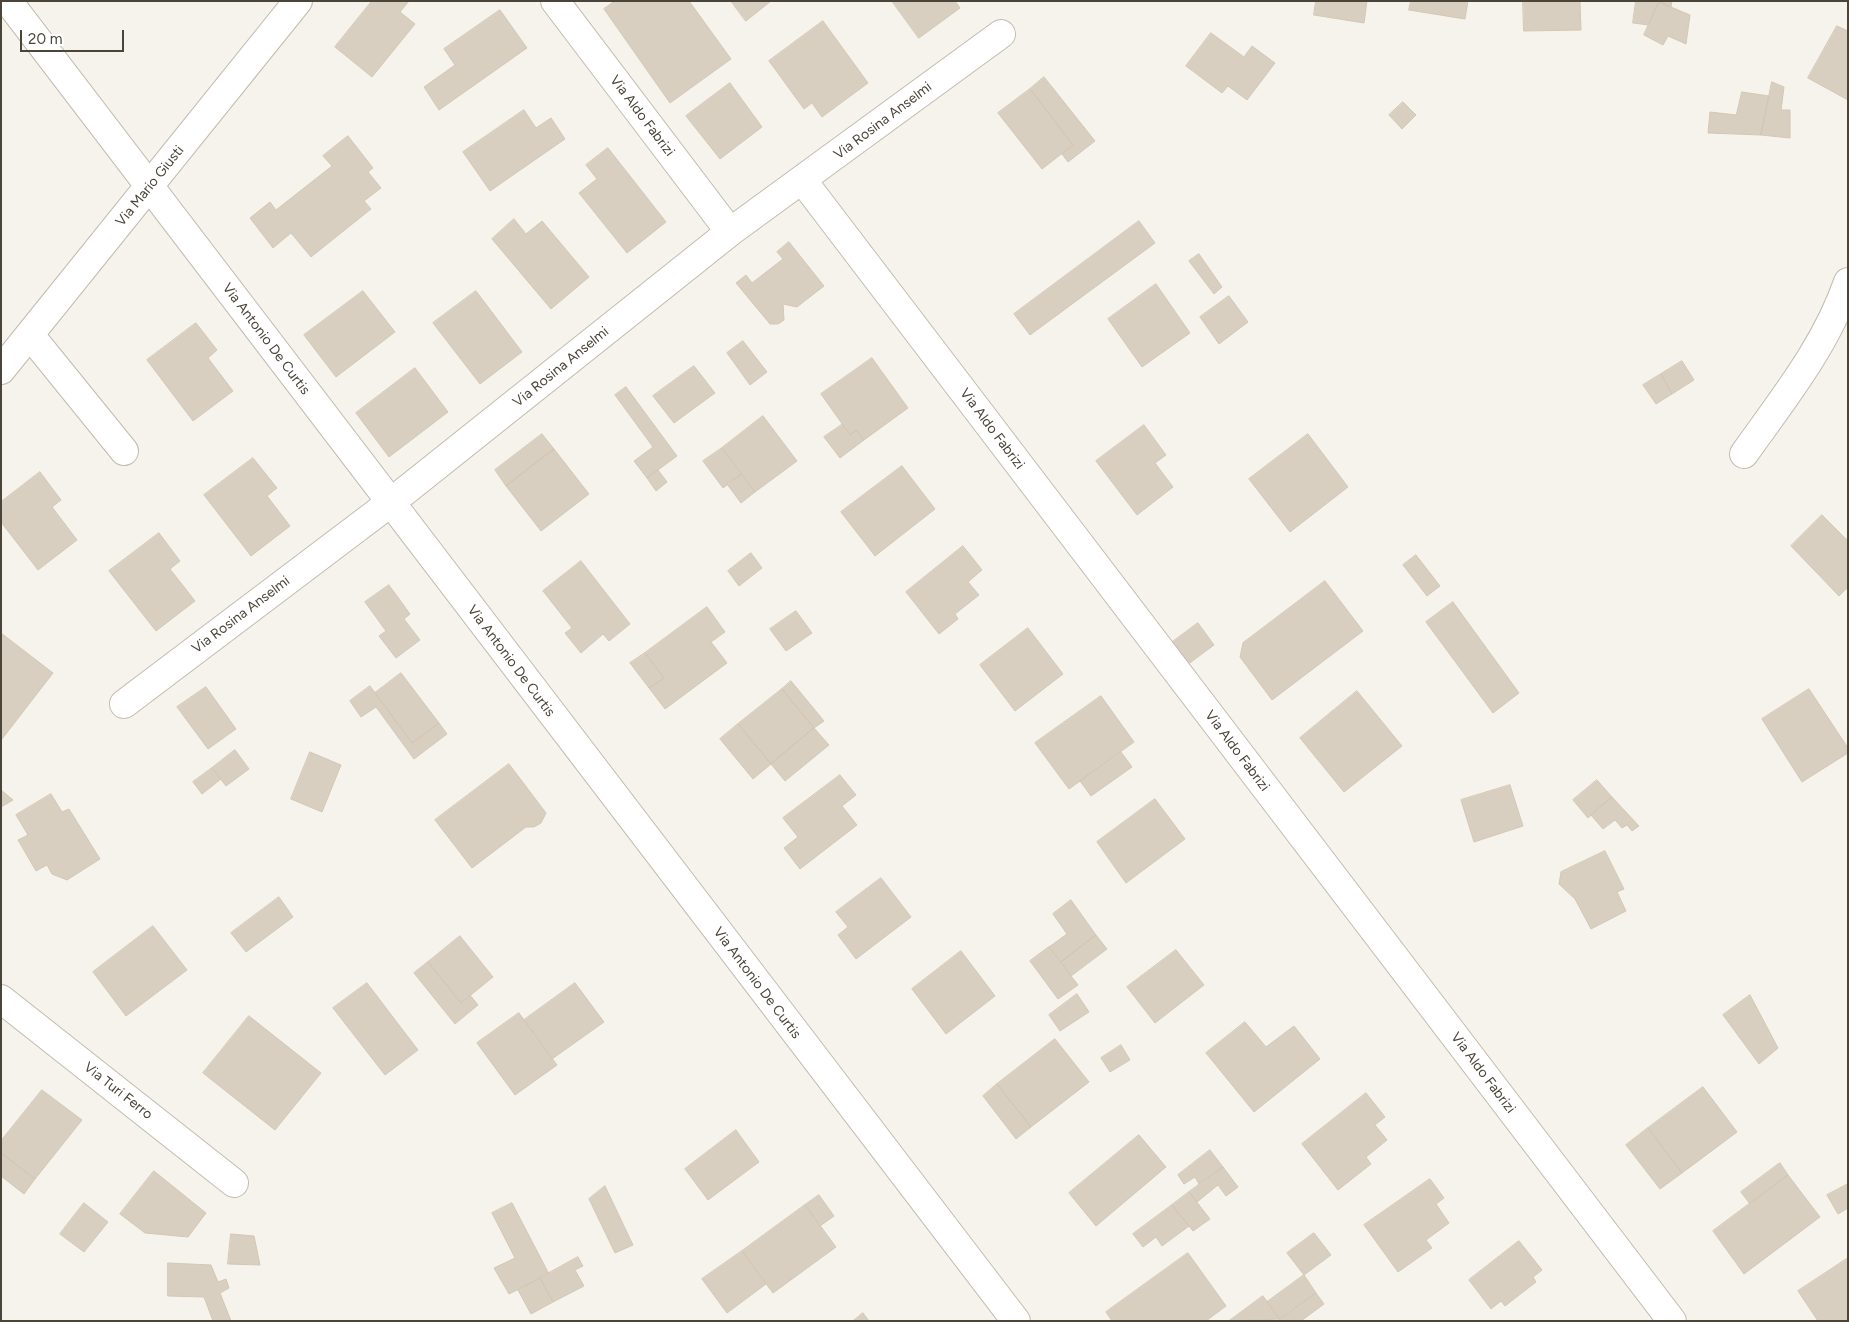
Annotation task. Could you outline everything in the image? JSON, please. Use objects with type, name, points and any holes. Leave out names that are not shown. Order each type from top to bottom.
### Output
[{"type":"street","name":"Via Antonio De Curtis","points":[[8,1],[1016,1321]]},
{"type":"street","name":"Via Mario Giusti","points":[[1,370],[298,1]]},
{"type":"street","name":"Via Aldo Fabrizi","points":[[554,1],[730,232]]},
{"type":"street","name":"Via Rosina Anselmi","points":[[124,704],[390,503],[730,232],[803,181],[1001,34]]},
{"type":"street","name":"Via Aldo Fabrizi","points":[[803,181],[1672,1321]]},
{"type":"street","points":[[1744,454],[1813,356],[1838,312],[1848,282]]},
{"type":"street","points":[[30,335],[124,452]]},
{"type":"street","name":"Via Turi Ferro","points":[[1,999],[234,1183]]},
{"type":"building","points":[[372,1],[409,1],[400,12],[415,24],[372,77],[335,47]]},
{"type":"building","points":[[615,1],[689,1],[731,59],[670,103],[604,9]]},
{"type":"building","points":[[731,1],[771,1],[746,21]]},
{"type":"building","points":[[892,1],[955,1],[960,8],[919,38]]},
{"type":"building","points":[[1316,1],[1367,1],[1364,23],[1314,15]]},
{"type":"building","points":[[1411,1],[1468,1],[1465,19],[1409,10]]},
{"type":"building","points":[[1523,1],[1580,1],[1581,30],[1524,31]]},
{"type":"building","points":[[1636,1],[1672,1],[1671,7],[1659,2],[1649,25],[1633,23]]},
{"type":"building","points":[[1659,2],[1690,15],[1686,44],[1668,36],[1663,45],[1644,35]]},
{"type":"building","points":[[500,10],[527,48],[439,110],[424,87],[455,65],[444,49]]},
{"type":"building","points":[[823,21],[868,83],[822,117],[812,103],[804,109],[769,61]]},
{"type":"building","points":[[1837,26],[1848,31],[1848,100],[1808,78]]},
{"type":"building","points":[[1211,33],[1244,57],[1252,46],[1275,63],[1247,100],[1228,86],[1222,93],[1186,66]]},
{"type":"building","points":[[1044,77],[1095,141],[1068,162],[1062,154],[1073,145],[1030,89]]},
{"type":"building","points":[[1772,82],[1784,87],[1781,110],[1790,110],[1790,138],[1761,135]]},
{"type":"building","points":[[730,83],[762,127],[720,159],[686,116]]},
{"type":"building","points":[[1030,89],[1073,145],[1042,169],[998,113]]},
{"type":"building","points":[[1742,92],[1769,96],[1761,135],[1708,133],[1710,112],[1736,115]]},
{"type":"building","points":[[1403,102],[1416,115],[1402,129],[1389,115]]},
{"type":"building","points":[[524,110],[536,128],[551,118],[565,139],[490,191],[463,152]]},
{"type":"building","points":[[348,136],[373,168],[368,172],[381,188],[364,201],[371,209],[311,257],[291,233],[273,248],[250,218],[270,202],[276,210],[332,166],[323,156]]},
{"type":"building","points":[[608,148],[666,222],[627,253],[579,193],[597,179],[586,165]]},
{"type":"building","points":[[514,219],[526,234],[542,221],[589,277],[551,309],[492,239]]},
{"type":"building","points":[[1139,221],[1155,243],[1030,335],[1014,314]]},
{"type":"building","points":[[789,242],[824,286],[797,307],[783,304],[784,320],[778,324],[770,324],[736,283],[746,275],[752,283],[783,259],[777,252]]},
{"type":"building","points":[[1199,254],[1222,287],[1214,294],[1189,261]]},
{"type":"building","points":[[1156,284],[1190,333],[1142,367],[1108,319]]},
{"type":"building","points":[[363,291],[395,332],[336,377],[304,335]]},
{"type":"building","points":[[476,291],[522,352],[480,384],[433,323]]},
{"type":"building","points":[[1229,296],[1248,322],[1219,344],[1200,317]]},
{"type":"building","points":[[196,323],[217,350],[208,358],[233,391],[193,421],[147,360]]},
{"type":"building","points":[[743,341],[767,372],[750,385],[727,353]]},
{"type":"building","points":[[872,358],[908,408],[864,440],[856,430],[850,435],[821,394]]},
{"type":"building","points":[[1682,361],[1694,380],[1672,394],[1661,374]]},
{"type":"building","points":[[694,366],[715,393],[674,423],[653,396]]},
{"type":"building","points":[[415,368],[448,412],[389,457],[356,413]]},
{"type":"building","points":[[1661,374],[1672,394],[1656,404],[1643,385]]},
{"type":"building","points":[[626,387],[677,456],[647,478],[634,461],[653,447],[615,395]]},
{"type":"building","points":[[763,416],[797,461],[755,492],[722,448]]},
{"type":"building","points":[[843,424],[850,435],[856,430],[864,440],[840,458],[824,437]]},
{"type":"building","points":[[1144,425],[1166,455],[1155,463],[1173,487],[1137,515],[1096,461]]},
{"type":"building","points":[[542,434],[554,449],[506,486],[495,470]]},
{"type":"building","points":[[1308,434],[1348,487],[1290,532],[1249,479]]},
{"type":"building","points":[[722,448],[742,474],[723,488],[703,461]]},
{"type":"building","points":[[554,449],[589,494],[541,531],[506,486]]},
{"type":"building","points":[[253,458],[277,488],[267,496],[290,526],[251,556],[204,495]]},
{"type":"building","points":[[902,466],[935,509],[875,556],[841,512]]},
{"type":"building","points":[[658,470],[667,482],[656,491],[647,478]]},
{"type":"building","points":[[40,472],[61,500],[52,507],[77,540],[38,570],[1,522],[1,502]]},
{"type":"building","points":[[742,474],[755,492],[741,503],[727,484]]},
{"type":"building","points":[[1822,515],[1848,541],[1848,587],[1839,596],[1791,546]]},
{"type":"building","points":[[159,533],[180,561],[170,569],[195,601],[156,631],[109,571]]},
{"type":"building","points":[[963,546],[982,570],[968,582],[979,595],[955,614],[958,619],[939,634],[906,592]]},
{"type":"building","points":[[751,553],[762,568],[739,586],[728,571]]},
{"type":"building","points":[[1416,555],[1440,586],[1427,596],[1403,565]]},
{"type":"building","points":[[581,561],[630,624],[609,641],[603,634],[581,653],[565,633],[572,628],[543,591]]},
{"type":"building","points":[[1325,581],[1363,631],[1272,700],[1240,657],[1243,643]]},
{"type":"building","points":[[389,585],[410,614],[404,619],[420,640],[396,658],[379,636],[386,631],[365,602]]},
{"type":"building","points":[[1453,602],[1519,693],[1493,713],[1426,622]]},
{"type":"building","points":[[707,607],[725,632],[711,642],[727,663],[665,709],[649,688],[664,678],[645,653]]},
{"type":"building","points":[[796,611],[812,633],[786,651],[770,629]]},
{"type":"building","points":[[1198,623],[1214,645],[1187,665],[1171,643]]},
{"type":"building","points":[[1028,628],[1063,674],[1015,711],[980,665]]},
{"type":"building","points":[[1,633],[53,673],[2,739],[1,739]]},
{"type":"building","points":[[645,653],[664,678],[649,688],[630,663]]},
{"type":"building","points":[[401,673],[439,723],[412,743],[375,693]]},
{"type":"building","points":[[791,681],[824,721],[814,728],[782,689]]},
{"type":"building","points":[[370,686],[412,743],[439,723],[447,734],[414,759],[376,707],[361,717],[350,701]]},
{"type":"building","points":[[206,687],[236,729],[208,749],[177,707]]},
{"type":"building","points":[[782,689],[814,728],[771,764],[738,724]]},
{"type":"building","points":[[1809,689],[1848,748],[1848,753],[1802,782],[1762,719]]},
{"type":"building","points":[[1357,691],[1402,746],[1344,792],[1300,738]]},
{"type":"building","points":[[1101,696],[1134,742],[1069,789],[1035,743]]},
{"type":"building","points":[[738,724],[771,764],[753,779],[720,739]]},
{"type":"building","points":[[814,728],[829,745],[785,781],[771,764]]},
{"type":"building","points":[[235,750],[249,769],[226,786],[212,768]]},
{"type":"building","points":[[310,752],[341,765],[322,812],[291,799]]},
{"type":"building","points":[[1121,752],[1132,767],[1091,796],[1080,781]]},
{"type":"building","points":[[509,764],[546,813],[541,823],[534,827],[526,827],[472,868],[435,820]]},
{"type":"building","points":[[212,768],[221,779],[202,794],[193,782]]},
{"type":"building","points":[[840,775],[856,795],[842,806],[857,825],[800,869],[784,848],[798,837],[783,818]]},
{"type":"building","points":[[1597,780],[1612,797],[1588,818],[1573,800]]},
{"type":"building","points":[[1510,785],[1523,826],[1474,842],[1461,800]]},
{"type":"building","points":[[1,790],[13,800],[1,807]]},
{"type":"building","points":[[51,794],[62,812],[69,809],[100,859],[67,880],[52,874],[47,865],[36,871],[18,840],[28,835],[16,815]]},
{"type":"building","points":[[1612,797],[1639,826],[1632,831],[1627,825],[1622,828],[1615,820],[1603,829],[1591,815]]},
{"type":"building","points":[[1155,799],[1185,839],[1126,883],[1097,842]]},
{"type":"building","points":[[1605,851],[1624,889],[1617,892],[1626,911],[1591,929],[1575,899],[1559,884],[1561,872]]},
{"type":"building","points":[[881,878],[911,917],[856,959],[838,935],[848,927],[836,912]]},
{"type":"building","points":[[279,897],[293,917],[246,952],[231,933]]},
{"type":"building","points":[[1071,900],[1096,935],[1061,962],[1049,947],[1067,934],[1053,914]]},
{"type":"building","points":[[153,926],[187,970],[126,1016],[93,972]]},
{"type":"building","points":[[1096,935],[1107,949],[1071,976],[1061,962]]},
{"type":"building","points":[[460,936],[493,977],[461,1003],[428,962]]},
{"type":"building","points":[[1049,947],[1078,985],[1058,999],[1030,961]]},
{"type":"building","points":[[1176,950],[1204,985],[1155,1023],[1127,987]]},
{"type":"building","points":[[961,951],[995,996],[946,1034],[912,989]]},
{"type":"building","points":[[428,962],[461,1003],[470,995],[478,1005],[455,1024],[414,973]]},
{"type":"building","points":[[367,983],[418,1050],[385,1075],[333,1008]]},
{"type":"building","points":[[575,983],[604,1022],[552,1059],[524,1020]]},
{"type":"building","points":[[1077,994],[1089,1012],[1060,1031],[1049,1015]]},
{"type":"building","points":[[1750,995],[1778,1048],[1759,1064],[1723,1015]]},
{"type":"building","points":[[519,1013],[557,1065],[515,1095],[477,1043]]},
{"type":"building","points":[[249,1016],[321,1073],[275,1130],[203,1073]]},
{"type":"building","points":[[1245,1022],[1266,1047],[1294,1026],[1320,1059],[1254,1112],[1206,1053]]},
{"type":"building","points":[[1055,1039],[1089,1082],[1031,1127],[997,1084]]},
{"type":"building","points":[[1121,1045],[1130,1060],[1110,1072],[1101,1058]]},
{"type":"building","points":[[997,1084],[1031,1127],[1016,1139],[983,1096]]},
{"type":"building","points":[[1703,1087],[1737,1132],[1682,1173],[1648,1128]]},
{"type":"building","points":[[42,1090],[82,1120],[35,1179],[1,1153],[1,1141]]},
{"type":"building","points":[[1366,1093],[1385,1117],[1375,1125],[1387,1140],[1366,1157],[1371,1164],[1338,1190],[1302,1144]]},
{"type":"building","points":[[1648,1128],[1682,1173],[1660,1189],[1626,1145]]},
{"type":"building","points":[[736,1130],[759,1162],[708,1200],[685,1169]]},
{"type":"building","points":[[1139,1135],[1166,1167],[1096,1226],[1069,1193]]},
{"type":"building","points":[[1210,1150],[1223,1167],[1199,1184],[1195,1177],[1184,1184],[1178,1175]]},
{"type":"building","points":[[1,1153],[35,1179],[24,1194],[1,1176]]},
{"type":"building","points":[[1780,1163],[1788,1175],[1750,1204],[1741,1192]]},
{"type":"building","points":[[1223,1167],[1238,1187],[1226,1196],[1218,1185],[1197,1202],[1189,1192]]},
{"type":"building","points":[[154,1171],[206,1213],[188,1237],[145,1233],[120,1214]]},
{"type":"building","points":[[1788,1175],[1820,1217],[1744,1274],[1713,1231]]},
{"type":"building","points":[[1430,1179],[1444,1198],[1436,1204],[1449,1223],[1426,1240],[1432,1248],[1398,1272],[1364,1225]]},
{"type":"building","points":[[1848,1184],[1848,1208],[1838,1214],[1827,1195]]},
{"type":"building","points":[[605,1186],[633,1245],[615,1253],[589,1199]]},
{"type":"building","points":[[1189,1192],[1210,1219],[1193,1231],[1172,1205]]},
{"type":"building","points":[[819,1195],[834,1216],[820,1226],[805,1205]]},
{"type":"building","points":[[84,1203],[108,1222],[84,1252],[60,1234]]},
{"type":"building","points":[[512,1203],[549,1274],[509,1294],[494,1268],[515,1258],[492,1213]]},
{"type":"building","points":[[805,1205],[836,1247],[773,1293],[742,1251]]},
{"type":"building","points":[[1172,1205],[1189,1226],[1162,1246],[1156,1237],[1143,1247],[1133,1234]]},
{"type":"building","points":[[1314,1233],[1331,1255],[1304,1275],[1287,1253]]},
{"type":"building","points":[[231,1234],[254,1236],[260,1265],[228,1264]]},
{"type":"building","points":[[1519,1241],[1542,1270],[1533,1277],[1536,1282],[1505,1306],[1501,1301],[1491,1309],[1469,1280]]},
{"type":"building","points":[[742,1251],[766,1284],[727,1313],[702,1279]]},
{"type":"building","points":[[1188,1253],[1226,1306],[1206,1321],[1112,1321],[1106,1312]]},
{"type":"building","points":[[578,1257],[583,1266],[575,1270],[584,1286],[553,1302],[540,1278]]},
{"type":"building","points":[[1848,1258],[1848,1321],[1818,1321],[1798,1291]]},
{"type":"building","points":[[168,1263],[211,1265],[218,1282],[226,1279],[229,1288],[220,1293],[231,1321],[213,1321],[204,1297],[168,1296]]},
{"type":"building","points":[[1304,1275],[1316,1293],[1280,1319],[1267,1302]]},
{"type":"building","points":[[540,1278],[553,1302],[531,1314],[518,1290]]},
{"type":"building","points":[[1316,1293],[1324,1304],[1301,1321],[1278,1321]]},
{"type":"building","points":[[1263,1296],[1280,1319],[1229,1321]]},
{"type":"building","points":[[863,1313],[869,1321],[853,1321]]}]
